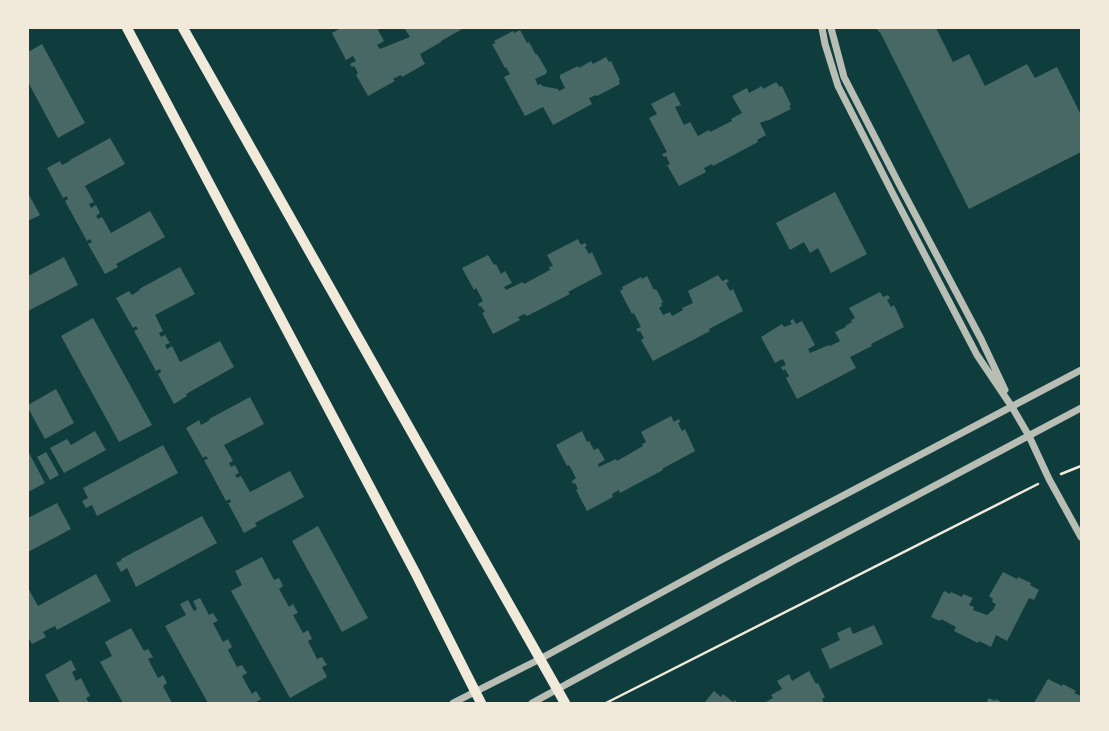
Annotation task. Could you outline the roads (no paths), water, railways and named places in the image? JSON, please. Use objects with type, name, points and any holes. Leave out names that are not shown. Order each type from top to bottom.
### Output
[{"type":"main road","points":[[127,28],[416,574],[481,703]]},
{"type":"main road","points":[[182,28],[565,703]]},
{"type":"street","points":[[822,28],[838,86],[896,201],[977,355],[1012,407],[1029,436],[1049,479],[1081,537]]},
{"type":"street","points":[[831,28],[844,77],[981,338],[1012,407]]},
{"type":"street","points":[[454,703],[1081,370]]},
{"type":"street","points":[[532,703],[795,560],[1081,408]]}]
